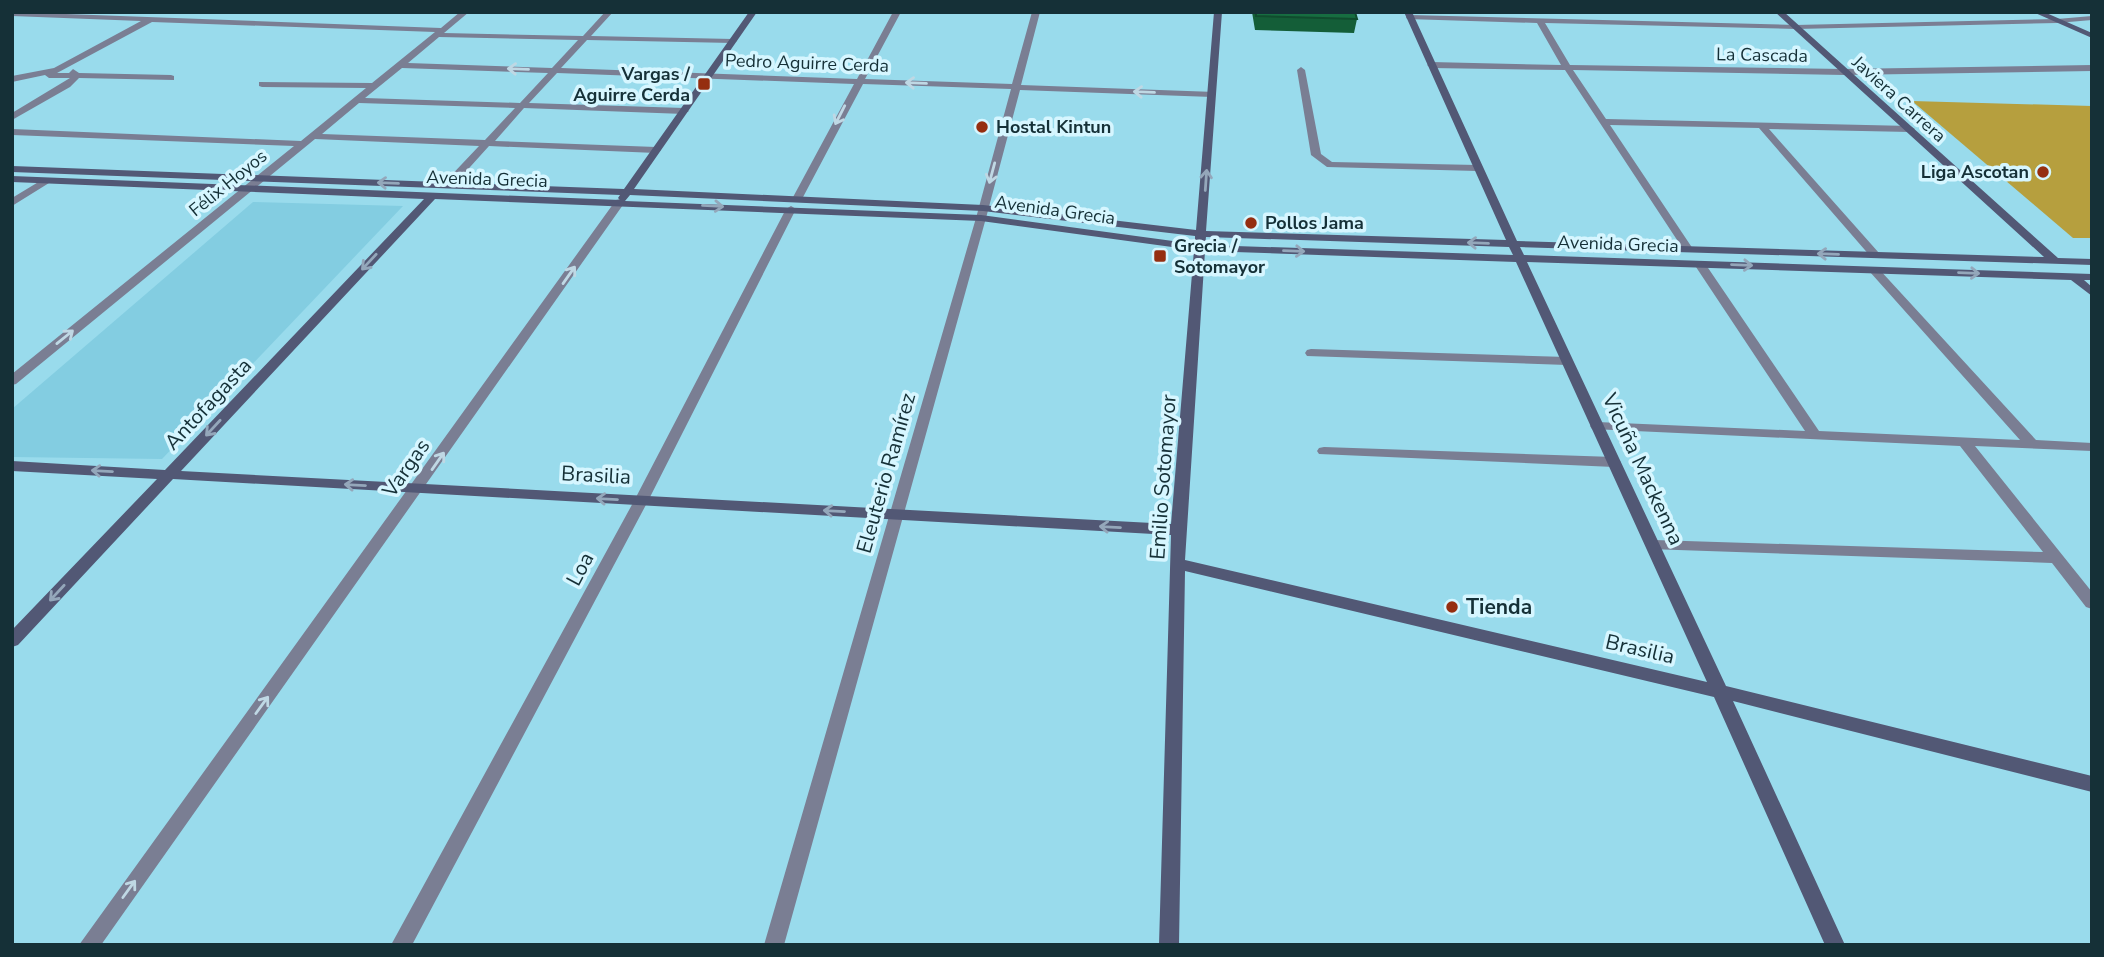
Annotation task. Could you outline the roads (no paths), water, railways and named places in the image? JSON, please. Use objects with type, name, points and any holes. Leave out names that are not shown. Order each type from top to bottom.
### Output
[{"type":"main road","name":"Vargas","points":[[624,197],[753,12]]},
{"type":"main road","name":"Emilio Sotomayor","points":[[1169,945],[1178,530],[1218,12]]},
{"type":"main road","name":"Javiera Carrera","points":[[1779,12],[2092,293]]},
{"type":"main road","points":[[2037,12],[2092,36]]},
{"type":"main road","name":"Vicuña Mackenna","points":[[1409,15],[1511,244],[1723,692],[1835,945]]},
{"type":"main road","name":"Avenida Grecia","points":[[12,169],[448,185],[624,197],[982,213],[1202,241],[1518,258],[2092,276]]},
{"type":"main road","name":"Avenida Grecia","points":[[12,179],[433,195],[624,197]]},
{"type":"main road","name":"Antofagasta","points":[[12,640],[433,195]]},
{"type":"main road","name":"Avenida Grecia","points":[[1202,241],[1511,244],[2092,262]]},
{"type":"main road","name":"Brasilia","points":[[12,466],[1178,530]]},
{"type":"main road","name":"Brasilia","points":[[1177,564],[1723,692],[2092,784]]},
{"type":"street","points":[[57,70],[162,12]]},
{"type":"street","points":[[251,23],[269,12]]},
{"type":"street","name":"Félix Hoyos","points":[[12,380],[465,12]]},
{"type":"street","points":[[448,185],[609,12]]},
{"type":"street","points":[[745,12],[753,12]]},
{"type":"street","name":"Loa","points":[[401,945],[641,500],[858,80],[897,12]]},
{"type":"street","name":"Eleuterio Ramírez","points":[[774,945],[982,213],[1036,12]]},
{"type":"street","points":[[1662,12],[1673,24]]},
{"type":"street","points":[[12,14],[584,38],[733,41]]},
{"type":"street","points":[[1409,15],[1796,27],[2092,18]]},
{"type":"street","points":[[1540,21],[1567,67],[1688,249]]},
{"type":"street","name":"Pedro Aguirre Cerda","points":[[401,65],[1212,94]]},
{"type":"street","name":"La Cascada","points":[[1431,65],[1844,72],[2092,68]]},
{"type":"street","points":[[1301,69],[1316,155],[1330,164],[1477,168]]},
{"type":"street","points":[[12,79],[57,70],[72,72],[77,76]]},
{"type":"street","points":[[12,73],[171,78]]},
{"type":"street","points":[[12,117],[67,85],[77,76]]},
{"type":"street","points":[[262,84],[375,86]]},
{"type":"street","points":[[357,100],[684,111]]},
{"type":"street","points":[[1605,122],[1910,129]]},
{"type":"street","points":[[1762,126],[1875,255]]},
{"type":"street","points":[[12,132],[304,144]]},
{"type":"street","points":[[313,136],[656,150]]},
{"type":"street","points":[[12,203],[45,181]]},
{"type":"street","name":"Vargas","points":[[89,945],[624,197]]},
{"type":"street","points":[[1700,264],[1815,435]]},
{"type":"street","points":[[1874,270],[2032,444]]},
{"type":"street","points":[[1311,353],[1567,361]]},
{"type":"street","points":[[1597,426],[2092,447]]},
{"type":"street","points":[[1963,441],[2089,596]]},
{"type":"street","points":[[1324,451],[1614,462]]},
{"type":"street","points":[[1654,545],[2056,558]]},
{"type":"place","name":"Vargas / Aguirre Cerda","points":[[704,84]]},
{"type":"place","name":"Hostal Kintun","points":[[982,127]]},
{"type":"place","name":"Liga Ascotan","points":[[2043,172]]},
{"type":"place","name":"Pollos Jama","points":[[1251,223]]},
{"type":"place","name":"Grecia / Sotomayor","points":[[1160,256]]},
{"type":"place","name":"Tienda","points":[[1452,607]]}]
